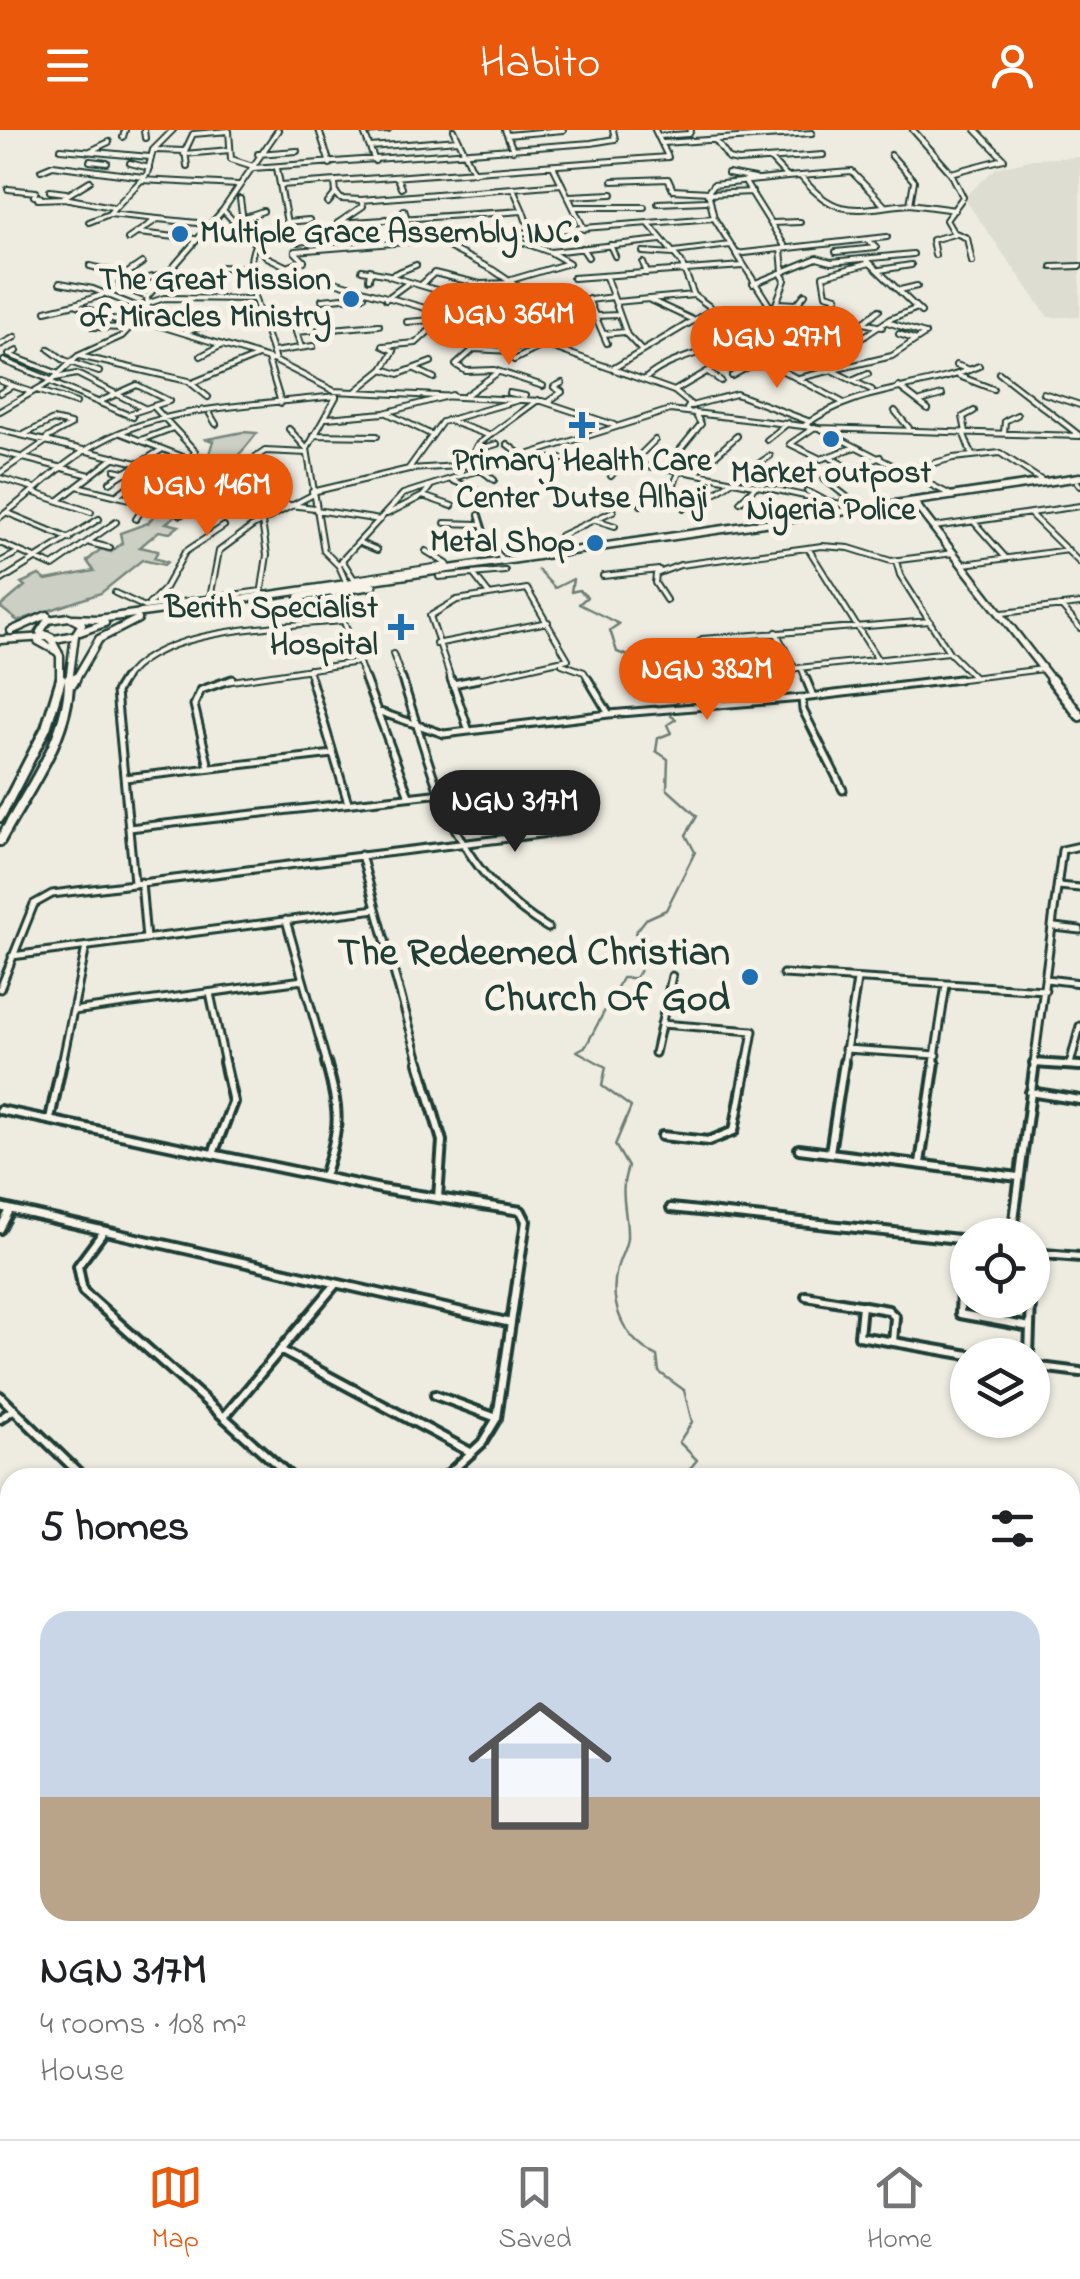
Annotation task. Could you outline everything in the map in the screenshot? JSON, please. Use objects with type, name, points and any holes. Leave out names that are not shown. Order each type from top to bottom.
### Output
[{"type":"main road","points":[[0,636],[48,638],[77,634],[142,613],[261,594],[1044,482],[1079,482]]},
{"type":"main road","points":[[11,632],[74,618],[333,592],[1079,482]]},
{"type":"main road","points":[[916,506],[1004,612],[1080,716]]},
{"type":"main road","points":[[0,636],[58,612],[110,617]]},
{"type":"main road","points":[[0,841],[62,719],[73,683],[99,639],[142,613]]},
{"type":"main road","points":[[73,683],[70,646],[82,624],[74,618]]},
{"type":"main road","points":[[0,817],[53,716],[58,693],[58,652],[39,629],[44,623]]},
{"type":"main road","points":[[20,637],[58,652]]},
{"type":"street","points":[[123,137],[126,130]]},
{"type":"street","points":[[144,130],[145,138]]},
{"type":"street","points":[[109,214],[142,178],[153,150],[173,130]]},
{"type":"street","points":[[127,327],[138,307],[223,210],[278,130]]},
{"type":"street","points":[[319,130],[330,164]]},
{"type":"street","points":[[374,160],[363,131],[388,130]]},
{"type":"street","points":[[454,130],[474,172]]},
{"type":"street","points":[[513,150],[506,132],[563,130]]},
{"type":"street","points":[[186,166],[185,152],[193,134],[228,131],[231,160],[252,167],[276,168],[615,139],[613,130]]},
{"type":"street","points":[[281,185],[668,157],[655,130]]},
{"type":"street","points":[[660,136],[689,134],[691,130]]},
{"type":"street","points":[[914,130],[951,174],[962,197],[946,220],[955,234]]},
{"type":"street","points":[[951,174],[1004,159],[976,130]]},
{"type":"street","points":[[663,143],[812,133]]},
{"type":"street","points":[[370,147],[458,140]]},
{"type":"street","points":[[715,140],[731,160],[823,155]]},
{"type":"street","points":[[87,152],[109,142]]},
{"type":"street","points":[[98,170],[120,148]]},
{"type":"street","points":[[61,149],[150,157]]},
{"type":"street","points":[[124,156],[127,150]]},
{"type":"street","points":[[153,150],[230,150]]},
{"type":"street","points":[[258,154],[297,151]]},
{"type":"street","points":[[761,152],[788,177]]},
{"type":"street","points":[[891,156],[914,182],[910,204]]},
{"type":"street","points":[[90,160],[107,163]]},
{"type":"street","points":[[130,164],[149,168]]},
{"type":"street","points":[[41,170],[51,165],[191,184],[239,186]]},
{"type":"street","points":[[552,166],[584,229]]},
{"type":"street","points":[[71,177],[82,168]]},
{"type":"street","points":[[276,168],[289,234],[298,242],[346,236],[386,219]]},
{"type":"street","points":[[792,341],[730,246],[706,201],[707,193],[713,185],[852,172],[884,204]]},
{"type":"street","points":[[728,174],[761,181]]},
{"type":"street","points":[[434,176],[442,193]]},
{"type":"street","points":[[191,184],[194,178]]},
{"type":"street","points":[[397,178],[401,188]]},
{"type":"street","points":[[802,178],[830,206],[910,204],[955,210]]},
{"type":"street","points":[[613,181],[668,179],[673,190],[752,192]]},
{"type":"street","points":[[52,204],[90,181]]},
{"type":"street","points":[[335,183],[342,200],[562,184]]},
{"type":"street","points":[[746,184],[772,223],[783,249],[785,280],[773,312]]},
{"type":"street","points":[[513,188],[526,220],[542,232]]},
{"type":"street","points":[[8,190],[36,192],[34,196],[40,198],[63,196]]},
{"type":"street","points":[[50,191],[112,207]]},
{"type":"street","points":[[328,203],[336,193]]},
{"type":"street","points":[[568,196],[612,194]]},
{"type":"street","points":[[240,198],[245,235]]},
{"type":"street","points":[[68,209],[79,200]]},
{"type":"street","points":[[338,223],[364,206],[361,200]]},
{"type":"street","points":[[658,203],[706,201]]},
{"type":"street","points":[[576,207],[644,207]]},
{"type":"street","points":[[335,209],[350,214]]},
{"type":"street","points":[[223,210],[255,245],[286,267],[370,296],[505,331],[674,391],[701,424],[674,457]]},
{"type":"street","points":[[404,210],[407,219]]},
{"type":"street","points":[[456,210],[460,216]]},
{"type":"street","points":[[245,217],[262,211]]},
{"type":"street","points":[[338,223],[523,211]]},
{"type":"street","points":[[89,222],[109,214],[209,224]]},
{"type":"street","points":[[286,267],[304,261],[296,250],[714,218]]},
{"type":"street","points":[[128,239],[156,220]]},
{"type":"street","points":[[286,222],[309,220]]},
{"type":"street","points":[[772,223],[800,222]]},
{"type":"street","points":[[233,223],[245,227]]},
{"type":"street","points":[[338,223],[352,246]]},
{"type":"street","points":[[614,368],[713,309],[694,294],[686,271],[649,224]]},
{"type":"street","points":[[245,235],[266,231]]},
{"type":"street","points":[[138,233],[194,239]]},
{"type":"street","points":[[420,286],[434,273],[480,284],[512,281],[569,264],[504,234]]},
{"type":"street","points":[[935,256],[932,240],[955,234],[967,238],[972,262]]},
{"type":"street","points":[[736,254],[886,237]]},
{"type":"street","points":[[435,240],[512,281],[542,303]]},
{"type":"street","points":[[550,252],[660,240]]},
{"type":"street","points":[[836,252],[876,248],[866,241]]},
{"type":"street","points":[[255,245],[250,254],[255,299],[275,361]]},
{"type":"street","points":[[610,246],[615,256]]},
{"type":"street","points":[[643,252],[673,253],[730,246]]},
{"type":"street","points":[[582,248],[588,257]]},
{"type":"street","points":[[823,314],[837,298],[826,294],[822,276],[868,261],[913,254]]},
{"type":"street","points":[[754,284],[817,258],[831,262],[868,261],[918,310],[885,324],[822,364]]},
{"type":"street","points":[[885,258],[892,263]]},
{"type":"street","points":[[831,262],[841,270]]},
{"type":"street","points":[[125,274],[142,263]]},
{"type":"street","points":[[643,263],[647,273]]},
{"type":"street","points":[[389,275],[416,264]]},
{"type":"street","points":[[879,270],[911,265]]},
{"type":"street","points":[[90,266],[146,279],[170,274]]},
{"type":"street","points":[[573,278],[744,266]]},
{"type":"street","points":[[1052,267],[1080,266]]},
{"type":"street","points":[[217,267],[250,268]]},
{"type":"street","points":[[362,270],[443,292],[462,289],[486,295],[499,291],[522,307]]},
{"type":"street","points":[[370,270],[370,279]]},
{"type":"street","points":[[606,277],[626,332],[642,351]]},
{"type":"street","points":[[253,286],[286,280]]},
{"type":"street","points":[[384,300],[409,282]]},
{"type":"street","points":[[60,283],[138,307]]},
{"type":"street","points":[[117,285],[147,300],[255,299]]},
{"type":"street","points":[[898,290],[917,286]]},
{"type":"street","points":[[46,311],[105,294]]},
{"type":"street","points":[[407,322],[542,303],[694,294]]},
{"type":"street","points":[[778,302],[797,304],[805,294]]},
{"type":"street","points":[[322,300],[370,296]]},
{"type":"street","points":[[648,298],[694,320]]},
{"type":"street","points":[[588,299],[604,344],[615,342]]},
{"type":"street","points":[[0,411],[54,379],[78,356],[100,348],[138,320],[147,300]]},
{"type":"street","points":[[594,316],[618,312],[633,300]]},
{"type":"street","points":[[553,302],[558,308]]},
{"type":"street","points":[[74,304],[127,327]]},
{"type":"street","points":[[798,379],[902,350],[925,333],[860,322],[879,310]]},
{"type":"street","points":[[159,324],[175,320],[173,312]]},
{"type":"street","points":[[261,316],[292,312]]},
{"type":"street","points":[[352,319],[355,327]]},
{"type":"street","points":[[505,331],[535,319]]},
{"type":"street","points":[[138,320],[268,358],[335,394]]},
{"type":"street","points":[[514,360],[572,331],[564,320]]},
{"type":"street","points":[[644,379],[656,367],[733,338],[753,322]]},
{"type":"street","points":[[490,327],[496,323]]},
{"type":"street","points":[[184,332],[210,324]]},
{"type":"street","points":[[814,324],[866,336]]},
{"type":"street","points":[[301,347],[296,332],[380,325]]},
{"type":"street","points":[[728,325],[746,330]]},
{"type":"street","points":[[93,327],[127,327]]},
{"type":"street","points":[[744,358],[756,344],[783,327]]},
{"type":"street","points":[[356,392],[382,369],[394,351],[383,346],[418,342],[428,331]]},
{"type":"street","points":[[602,334],[626,332]]},
{"type":"street","points":[[820,346],[838,332]]},
{"type":"street","points":[[812,334],[830,338]]},
{"type":"street","points":[[899,334],[918,340]]},
{"type":"street","points":[[0,346],[15,338]]},
{"type":"street","points":[[733,338],[822,364],[873,391]]},
{"type":"street","points":[[529,339],[511,350],[474,349],[456,364],[466,371],[479,368],[543,386]]},
{"type":"street","points":[[777,350],[792,341],[838,350]]},
{"type":"street","points":[[201,356],[223,345]]},
{"type":"street","points":[[274,352],[313,346]]},
{"type":"street","points":[[49,348],[70,362],[99,372]]},
{"type":"street","points":[[902,350],[914,356]]},
{"type":"street","points":[[17,351],[9,355],[54,379],[101,401],[131,415],[169,401],[140,385],[101,401]]},
{"type":"street","points":[[78,356],[192,383],[208,397]]},
{"type":"street","points":[[192,383],[259,356]]},
{"type":"street","points":[[674,391],[732,356],[758,362],[842,402]]},
{"type":"street","points":[[268,358],[281,402]]},
{"type":"street","points":[[4,361],[54,379],[78,374],[144,408]]},
{"type":"street","points":[[382,369],[397,374],[431,362]]},
{"type":"street","points":[[732,376],[758,362]]},
{"type":"street","points":[[956,365],[971,370]]},
{"type":"street","points":[[341,563],[400,496],[659,411],[690,409],[807,423],[842,402],[873,391],[958,375],[979,366]]},
{"type":"street","points":[[414,369],[434,378]]},
{"type":"street","points":[[708,372],[721,380]]},
{"type":"street","points":[[466,395],[497,373]]},
{"type":"street","points":[[880,457],[855,470],[830,458],[808,456],[790,444],[817,428],[1080,436],[999,373]]},
{"type":"street","points":[[853,380],[868,374]]},
{"type":"street","points":[[958,375],[993,390]]},
{"type":"street","points":[[0,381],[76,403]]},
{"type":"street","points":[[548,402],[562,392],[554,388],[562,383]]},
{"type":"street","points":[[0,392],[13,385]]},
{"type":"street","points":[[898,386],[928,410]]},
{"type":"street","points":[[0,517],[60,468],[120,432],[281,402],[356,392],[453,394],[538,400],[615,425]]},
{"type":"street","points":[[510,393],[524,399]]},
{"type":"street","points":[[1043,393],[1080,405]]},
{"type":"street","points":[[335,394],[326,418],[312,434],[307,451],[312,494],[324,551],[341,563],[351,578],[367,579]]},
{"type":"street","points":[[326,418],[386,413],[453,394]]},
{"type":"street","points":[[690,409],[736,394],[908,470],[952,496]]},
{"type":"street","points":[[920,402],[942,395]]},
{"type":"street","points":[[409,469],[430,434],[446,420],[524,399]]},
{"type":"street","points":[[468,463],[488,435],[538,400]]},
{"type":"street","points":[[120,432],[191,460],[195,453],[154,406]]},
{"type":"street","points":[[895,411],[910,429]]},
{"type":"street","points":[[972,455],[963,417],[974,411]]},
{"type":"street","points":[[386,413],[430,434]]},
{"type":"street","points":[[210,414],[216,424]]},
{"type":"street","points":[[1004,433],[1003,424],[1016,415]]},
{"type":"street","points":[[23,435],[52,420],[70,424],[1,478],[92,512]]},
{"type":"street","points":[[446,420],[488,435]]},
{"type":"street","points":[[767,440],[788,423]]},
{"type":"street","points":[[140,440],[173,428]]},
{"type":"street","points":[[289,429],[307,451]]},
{"type":"street","points":[[0,430],[89,448],[137,463]]},
{"type":"street","points":[[940,431],[947,442]]},
{"type":"street","points":[[312,434],[377,436]]},
{"type":"street","points":[[697,472],[737,436]]},
{"type":"street","points":[[634,461],[655,440]]},
{"type":"street","points":[[476,450],[497,444]]},
{"type":"street","points":[[507,444],[520,457],[625,460],[681,468],[841,504],[851,511]]},
{"type":"street","points":[[830,458],[857,446]]},
{"type":"street","points":[[110,482],[162,449]]},
{"type":"street","points":[[248,463],[265,451],[307,451]]},
{"type":"street","points":[[0,452],[90,475]]},
{"type":"street","points":[[908,470],[972,455],[1003,453],[1044,482]]},
{"type":"street","points":[[703,502],[770,456]]},
{"type":"street","points":[[59,500],[115,457]]},
{"type":"street","points":[[611,476],[625,460]]},
{"type":"street","points":[[210,598],[218,553],[312,494],[409,469],[495,464]]},
{"type":"street","points":[[641,505],[671,491],[681,468]]},
{"type":"street","points":[[114,470],[140,477]]},
{"type":"street","points":[[480,470],[494,480]]},
{"type":"street","points":[[116,496],[149,474],[171,482],[161,492]]},
{"type":"street","points":[[824,479],[847,497],[841,504]]},
{"type":"street","points":[[218,512],[246,480],[277,485]]},
{"type":"street","points":[[450,480],[490,495]]},
{"type":"street","points":[[181,515],[208,481],[230,496],[380,520]]},
{"type":"street","points":[[77,486],[148,504],[136,520]]},
{"type":"street","points":[[386,514],[423,496],[430,486]]},
{"type":"street","points":[[740,502],[755,487]]},
{"type":"street","points":[[807,490],[826,502]]},
{"type":"street","points":[[671,491],[684,508]]},
{"type":"street","points":[[423,496],[452,506]]},
{"type":"street","points":[[934,527],[1080,506]]},
{"type":"street","points":[[574,551],[558,540],[613,511]]},
{"type":"street","points":[[7,512],[71,540]]},
{"type":"street","points":[[1028,514],[1080,563]]},
{"type":"street","points":[[479,516],[478,524],[504,562]]},
{"type":"street","points":[[0,580],[71,540],[99,519]]},
{"type":"street","points":[[595,520],[616,526]]},
{"type":"street","points":[[0,543],[52,566],[116,522]]},
{"type":"street","points":[[115,594],[142,613],[210,598],[261,594],[267,555],[262,522]]},
{"type":"street","points":[[974,522],[1006,558]]},
{"type":"street","points":[[445,523],[462,527],[478,524]]},
{"type":"street","points":[[142,613],[160,596],[186,551],[224,526]]},
{"type":"street","points":[[454,538],[492,544]]},
{"type":"street","points":[[89,542],[110,548]]},
{"type":"street","points":[[359,543],[377,550]]},
{"type":"street","points":[[603,576],[808,548],[843,546],[896,561],[955,553]]},
{"type":"street","points":[[808,548],[860,624],[878,660]]},
{"type":"street","points":[[964,564],[1068,550]]},
{"type":"street","points":[[426,551],[449,568]]},
{"type":"street","points":[[0,562],[18,552]]},
{"type":"street","points":[[896,561],[900,575],[949,652],[975,678]]},
{"type":"street","points":[[341,563],[347,584]]},
{"type":"street","points":[[660,570],[654,578],[666,600]]},
{"type":"street","points":[[439,577],[505,571]]},
{"type":"street","points":[[474,575],[490,594]]},
{"type":"street","points":[[469,731],[428,622],[434,612],[457,600],[527,589],[609,714]]},
{"type":"street","points":[[333,592],[409,796]]},
{"type":"street","points":[[1004,612],[1080,604]]},
{"type":"street","points":[[1061,606],[1080,628]]},
{"type":"street","points":[[720,702],[694,642],[860,624],[930,621]]},
{"type":"street","points":[[146,939],[129,828],[116,692],[126,674],[144,658],[192,641],[342,622]]},
{"type":"street","points":[[436,644],[548,622]]},
{"type":"street","points":[[776,632],[813,696]]},
{"type":"street","points":[[706,671],[733,675],[949,652]]},
{"type":"street","points":[[392,654],[460,843],[503,904],[548,928]]},
{"type":"street","points":[[560,664],[569,656]]},
{"type":"street","points":[[209,767],[194,705],[201,690],[235,678],[358,662]]},
{"type":"street","points":[[452,684],[560,664],[578,667]]},
{"type":"street","points":[[308,668],[348,803]]},
{"type":"street","points":[[376,711],[444,734],[1045,669]]},
{"type":"street","points":[[802,698],[803,710],[843,790]]},
{"type":"street","points":[[425,744],[444,734]]},
{"type":"street","points":[[124,778],[333,754]]},
{"type":"street","points":[[129,828],[442,793]]},
{"type":"street","points":[[0,989],[40,899],[138,882],[565,831]]},
{"type":"street","points":[[1014,1218],[1055,927],[1062,850],[1080,846]]},
{"type":"street","points":[[361,855],[442,1141],[438,1198]]},
{"type":"street","points":[[1058,886],[1080,888]]},
{"type":"street","points":[[12,956],[376,908]]},
{"type":"street","points":[[286,920],[340,1112],[340,1132],[324,1176]]},
{"type":"street","points":[[1055,927],[1080,930]]},
{"type":"street","points":[[50,1119],[86,947]]},
{"type":"street","points":[[783,974],[1045,990]]},
{"type":"street","points":[[654,1053],[672,976]]},
{"type":"street","points":[[1046,978],[1080,983]]},
{"type":"street","points":[[73,1011],[303,980]]},
{"type":"street","points":[[830,1152],[856,980]]},
{"type":"street","points":[[920,1163],[946,985]]},
{"type":"street","points":[[210,993],[234,1102],[212,1154]]},
{"type":"street","points":[[661,1024],[752,1031],[734,1132],[726,1138],[707,1141],[662,1136]]},
{"type":"street","points":[[1070,1065],[1080,1026]]},
{"type":"street","points":[[846,1049],[937,1055]]},
{"type":"street","points":[[1034,1063],[1080,1066]]},
{"type":"street","points":[[1030,1092],[1080,1100]]},
{"type":"street","points":[[0,1110],[438,1198],[514,1208],[524,1216],[497,1418],[472,1453],[455,1468]]},
{"type":"street","points":[[799,1149],[1018,1177]]},
{"type":"street","points":[[0,1208],[512,1323]]},
{"type":"street","points":[[670,1208],[950,1238]]},
{"type":"street","points":[[0,1229],[10,1210]]},
{"type":"street","points":[[104,1232],[76,1268],[76,1279],[83,1290],[281,1468]]},
{"type":"street","points":[[1050,1255],[1080,1258]]},
{"type":"street","points":[[224,1417],[335,1284]]},
{"type":"street","points":[[806,1296],[893,1313],[893,1342]]},
{"type":"street","points":[[862,1306],[859,1336],[950,1352]]},
{"type":"street","points":[[982,1318],[1030,1327]]},
{"type":"street","points":[[1030,1318],[1030,1338]]},
{"type":"street","points":[[280,1350],[472,1453]]},
{"type":"street","points":[[1050,1368],[1080,1372]]},
{"type":"street","points":[[435,1395],[497,1418]]},
{"type":"street","points":[[0,1396],[74,1468]]},
{"type":"street","points":[[0,1418],[14,1409]]},
{"type":"shaded area","points":[[1080,157],[1080,317],[1048,317],[964,198],[996,168],[1033,159]]},
{"type":"shaded area","points":[[257,433],[227,466],[204,480],[193,476],[172,492],[188,500],[175,503],[173,509],[183,510],[166,523],[179,526],[170,533],[159,531],[140,547],[158,551],[154,558],[167,562],[164,565],[142,560],[101,593],[18,621],[0,607],[25,586],[21,583],[39,575],[46,580],[94,571],[87,561],[101,549],[111,552],[122,543],[120,533],[148,523],[161,506],[147,502],[153,492],[170,482],[181,481],[196,453],[209,454],[213,441],[207,439]]},
{"type":"waterway","points":[[538,570],[555,588],[573,579],[571,592],[579,590],[587,597],[579,604],[619,624],[610,630],[617,652],[642,661],[649,683],[646,692],[678,701],[671,716],[676,719],[667,725],[671,733],[658,738],[656,751],[668,759],[667,789],[697,816],[686,835],[695,852],[666,910],[646,919],[635,933],[649,940],[647,959],[635,978],[622,978],[586,1046],[577,1051],[606,1067],[602,1086],[631,1107],[615,1145],[628,1167],[624,1194],[627,1238],[617,1269],[615,1296],[627,1331],[657,1356],[659,1372],[684,1390],[692,1422],[679,1442],[697,1460],[690,1468]]},
{"type":"place","name":"Multiple Grace Assembly INC.","points":[[180,234]]},
{"type":"place","name":"The Great Mission of Miracles Ministry","points":[[351,299]]},
{"type":"place","name":"Primary Health Care Center Dutse Alhaji","points":[[582,425]]},
{"type":"place","name":"Market outpost Nigeria Police","points":[[831,439]]},
{"type":"place","name":"Metal Shop","points":[[595,543]]},
{"type":"place","name":"Berith Specialist Hospital","points":[[401,627]]},
{"type":"place","name":"The Redeemed Christian Church Of God","points":[[750,977]]}]
